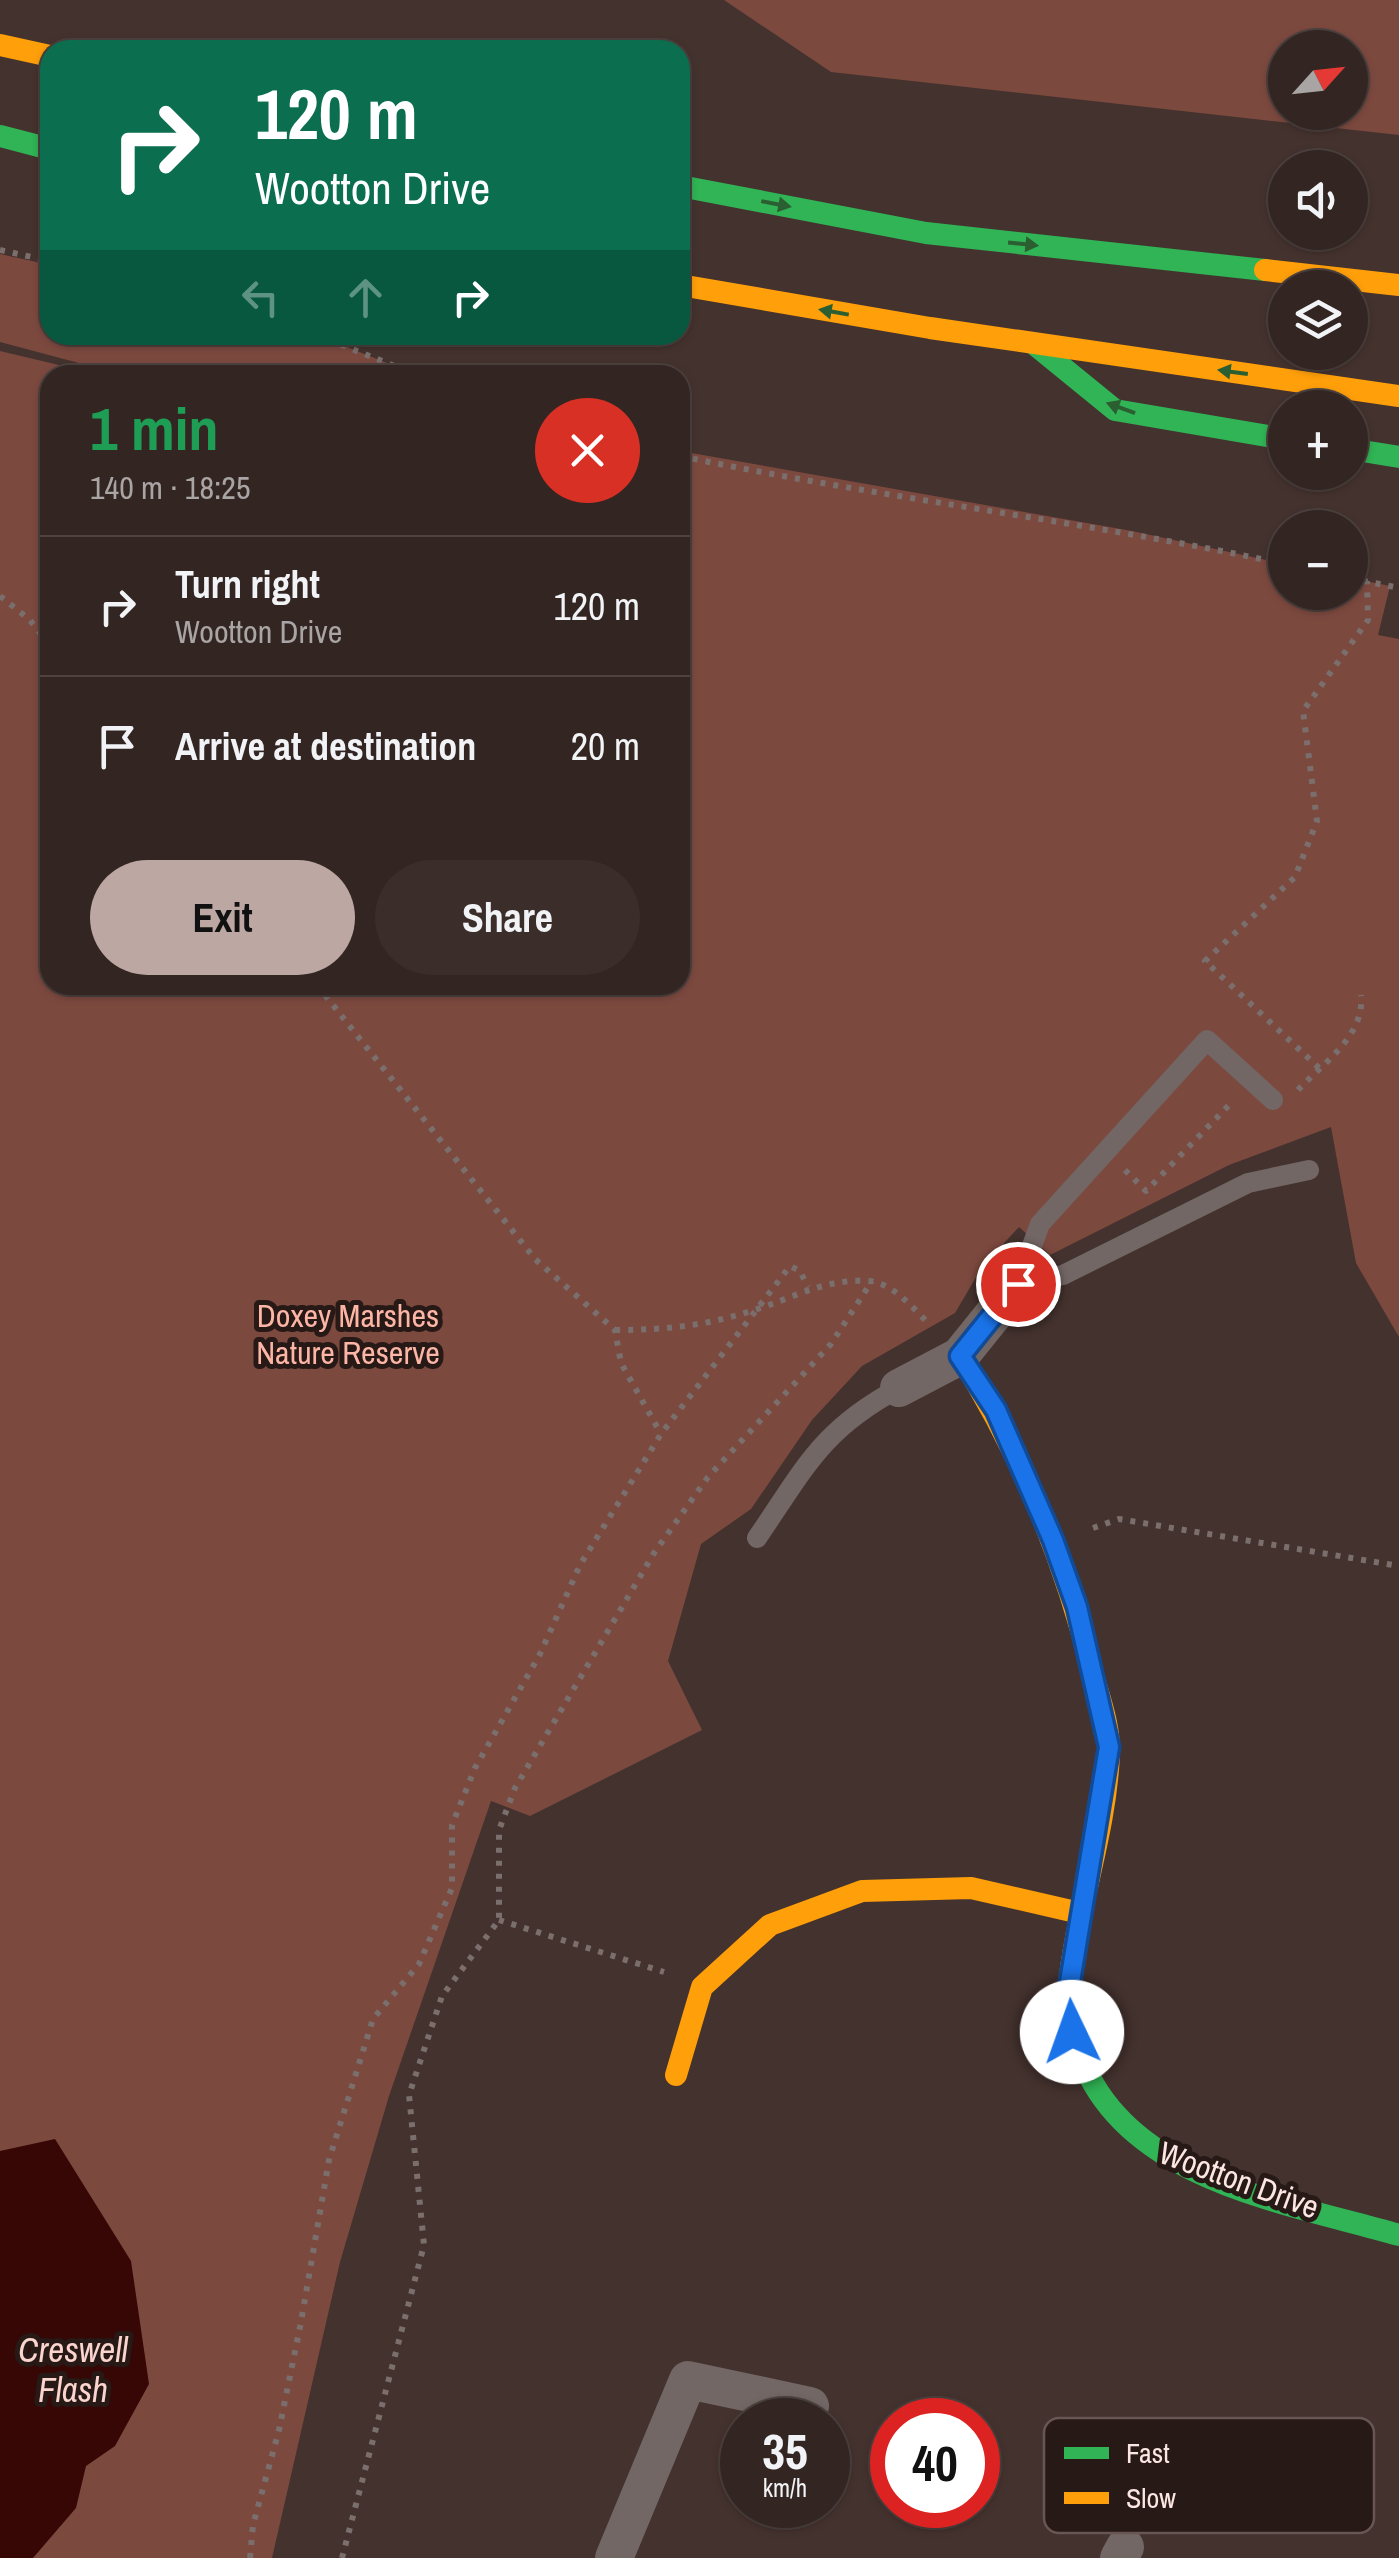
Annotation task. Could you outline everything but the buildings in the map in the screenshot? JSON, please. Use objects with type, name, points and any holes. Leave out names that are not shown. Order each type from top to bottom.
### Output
[{"type":"main road","points":[[0,45],[40,54]]},
{"type":"main road","points":[[0,136],[40,146]]},
{"type":"main road","points":[[690,188],[926,233],[1399,285]]},
{"type":"main road","points":[[690,288],[930,328],[1399,396]]},
{"type":"main road","points":[[1033,343],[1115,410],[1268,436]]},
{"type":"main road","points":[[1368,452],[1399,457]]},
{"type":"main road","name":"Wootton Drive","points":[[960,1356],[996,1410],[1053,1540],[1077,1607],[1109,1747],[1066,2006],[1078,2058],[1105,2109],[1152,2150],[1209,2176],[1399,2234]]},
{"type":"main road","points":[[676,2075],[702,1987],[770,1925],[862,1892],[971,1888],[1080,1913]]},
{"type":"street","points":[[899,1388],[960,1356],[1018,1284]]},
{"type":"street","points":[[614,2558],[688,2380],[772,2398]]},
{"type":"lane","points":[[1018,1284],[1040,1224],[1208,1040],[1273,1100]]},
{"type":"lane","points":[[1018,1284],[1064,1275],[1248,1183],[1309,1170]]},
{"type":"lane","points":[[757,1538],[825,1438],[863,1408],[899,1388]]},
{"type":"path","points":[[0,250],[40,259]]},
{"type":"path","points":[[342,345],[392,365]]},
{"type":"path","points":[[690,458],[816,484],[1132,531],[1268,560]]},
{"type":"path","points":[[1368,581],[1399,588]]},
{"type":"path","points":[[0,596],[40,633]]},
{"type":"path","points":[[1319,1068],[1205,962],[1295,877],[1316,821],[1304,711],[1368,620],[1367,610]]},
{"type":"path","points":[[325,995],[535,1258],[615,1330],[621,1363],[661,1434]]},
{"type":"path","points":[[1294,1094],[1353,1034],[1362,1013],[1360,995]]},
{"type":"path","points":[[1113,1184],[1125,1170],[1146,1191],[1231,1100],[1242,1109]]},
{"type":"path","points":[[250,2558],[252,2525],[279,2430],[329,2160],[373,2019],[419,1964],[452,1888],[452,1825],[475,1768],[540,1654],[580,1565],[661,1434],[790,1266],[800,1271],[808,1287]]},
{"type":"path","points":[[615,1330],[679,1330],[755,1310],[808,1287],[872,1281],[903,1298],[960,1356]]},
{"type":"path","points":[[342,2558],[424,2244],[408,2095],[442,1996],[498,1920],[499,1830],[516,1788],[600,1640],[708,1477],[831,1344],[872,1281]]},
{"type":"path","points":[[1053,1540],[1119,1519],[1399,1566]]},
{"type":"path","points":[[498,1920],[702,1987]]},
{"type":"green space","points":[[724,0],[1399,0],[1399,135],[1354,130],[1368,130],[1368,30],[1268,30],[1268,120],[831,72]]},
{"type":"green space","points":[[0,254],[40,263],[40,345],[342,345],[392,365],[86,365],[0,342]]},
{"type":"green space","name":"Doxey Marshes Nature Reserve","points":[[0,351],[59,365],[40,365],[40,995],[690,995],[690,453],[1132,531],[1268,560],[1268,610],[1368,610],[1368,582],[1390,586],[1378,635],[1399,639],[1399,1337],[1356,1263],[1331,1127],[1229,1165],[1050,1255],[1019,1227],[982,1267],[955,1313],[862,1366],[812,1420],[751,1509],[701,1544],[668,1661],[702,1730],[530,1816],[491,1801],[389,2096],[340,2262],[272,2558],[0,2558]]},
{"type":"water","name":"Creswell Flash","points":[[55,2139],[131,2261],[149,2384],[115,2446],[86,2466],[76,2508],[33,2558],[0,2558],[0,2151]]},
{"type":"traffic: fast","points":[[0,136],[40,146]]},
{"type":"traffic: fast","points":[[690,188],[926,233],[1265,270]]},
{"type":"traffic: fast","points":[[1034,344],[1115,410],[1268,436]]},
{"type":"traffic: fast","points":[[1368,452],[1399,457]]},
{"type":"traffic: fast","points":[[1068,1994],[1069,2020],[1082,2060],[1105,2101],[1136,2134],[1174,2160],[1217,2181],[1399,2235]]},
{"type":"traffic: slow","points":[[0,45],[40,54]]},
{"type":"traffic: slow","points":[[1265,270],[1399,285]]},
{"type":"traffic: slow","points":[[690,287],[930,328],[1399,396]]},
{"type":"traffic: slow","points":[[960,1356],[1003,1431],[1039,1508],[1081,1629],[1108,1732],[1107,1784],[1068,1994]]},
{"type":"traffic: slow","points":[[676,2075],[702,1987],[770,1925],[862,1891],[971,1888],[1080,1913]]},
{"type":"route","points":[[1018,1284],[960,1356],[996,1410],[1030,1478],[1077,1607],[1109,1747],[1066,2006],[1072,2032]]}]
